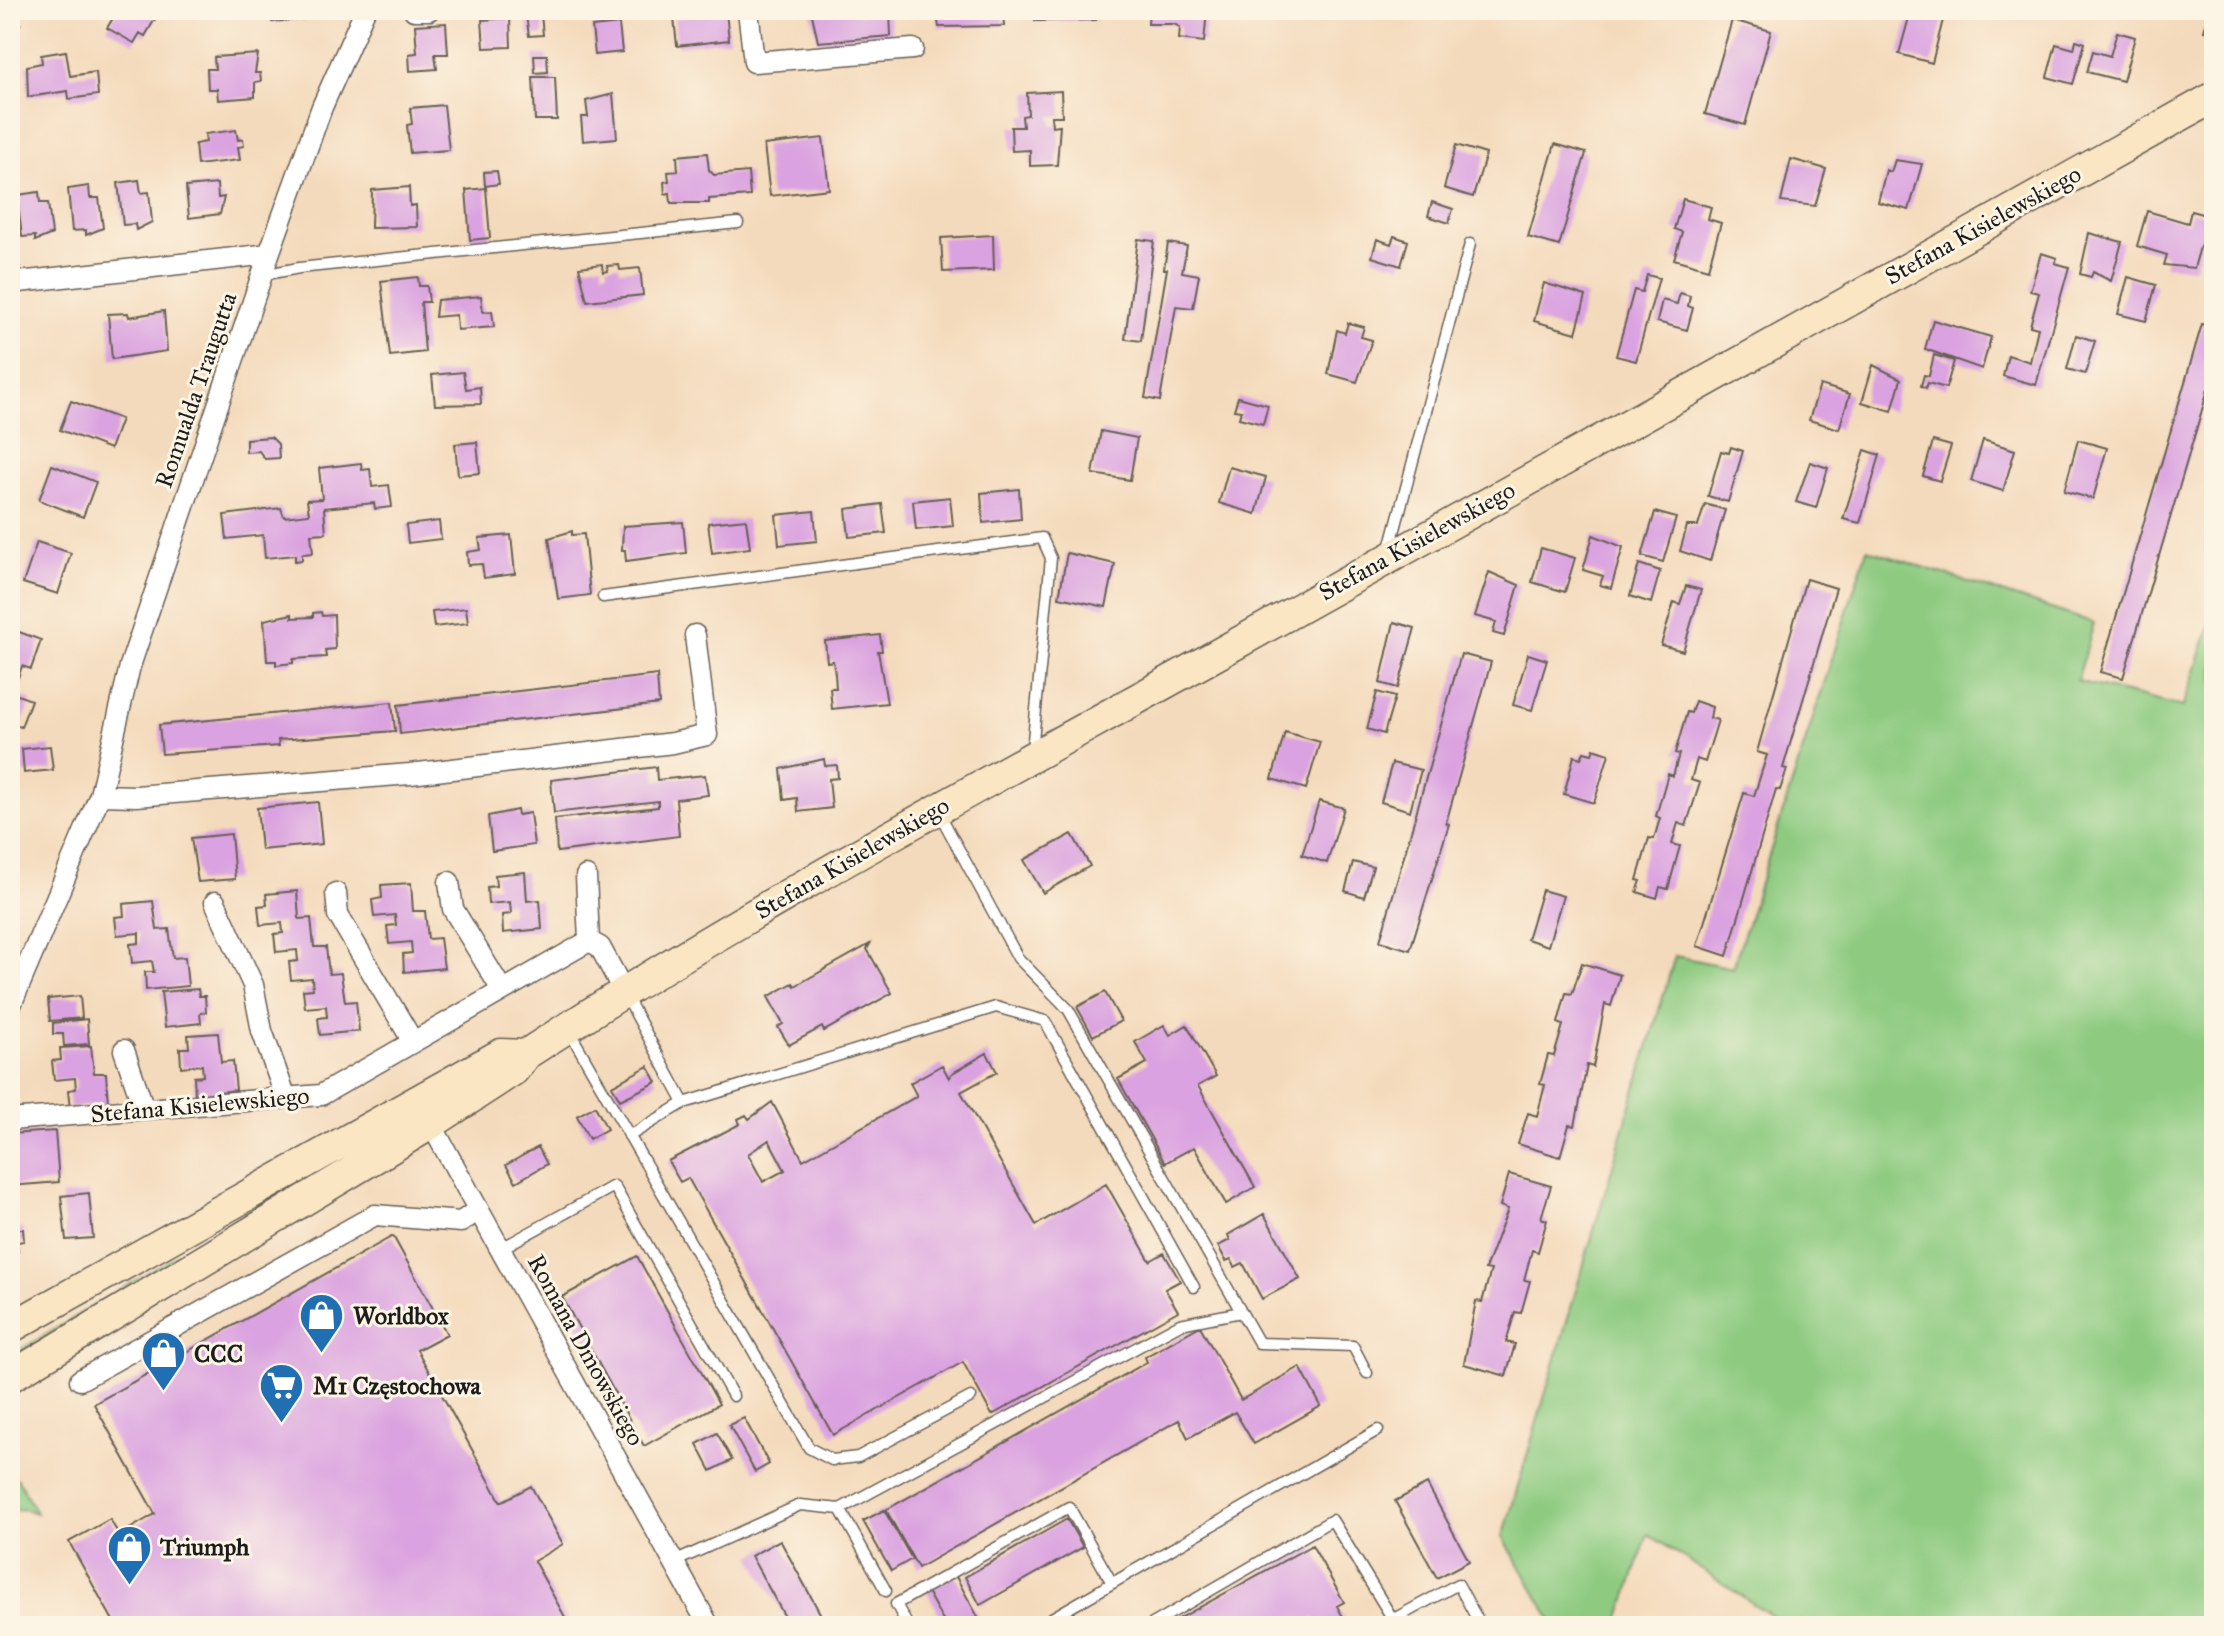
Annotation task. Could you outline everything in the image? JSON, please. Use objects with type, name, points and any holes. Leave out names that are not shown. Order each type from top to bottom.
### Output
[{"type":"main road","name":"Stefana Kisielewskiego","points":[[10,1328],[424,1112],[514,1070],[525,1055],[623,990],[937,809],[2214,97]]},
{"type":"main road","name":"Stefana Kisielewskiego","points":[[10,1377],[424,1112]]},
{"type":"street","name":"Romualda Traugutta","points":[[12,995],[100,795],[130,666],[269,254],[322,107],[365,10]]},
{"type":"street","points":[[414,10],[429,10]]},
{"type":"street","points":[[748,10],[754,62],[913,49]]},
{"type":"street","points":[[10,283],[269,254]]},
{"type":"street","points":[[100,795],[136,796],[410,774],[673,743],[707,735],[695,635]]},
{"type":"street","points":[[586,876],[589,941],[600,947],[623,990]]},
{"type":"street","points":[[449,882],[453,909],[502,990]]},
{"type":"street","points":[[336,893],[338,915],[412,1040]]},
{"type":"street","points":[[215,902],[223,926],[253,985],[262,1031],[286,1098]]},
{"type":"street","name":"Stefana Kisielewskiego","points":[[10,1120],[321,1095],[589,941]]},
{"type":"street","points":[[124,1050],[144,1109]]},
{"type":"street","name":"Romana Dmowskiego","points":[[424,1112],[709,1626]]},
{"type":"street","points":[[80,1380],[375,1215],[461,1222],[478,1210]]},
{"type":"lane","points":[[262,275],[738,223]]},
{"type":"lane","points":[[1387,558],[1470,244]]},
{"type":"lane","points":[[603,597],[1042,538],[1051,558],[1031,756]]},
{"type":"lane","points":[[937,809],[1018,958],[1068,1009],[1259,1343],[1353,1346],[1367,1373]]},
{"type":"lane","points":[[623,990],[684,1103]]},
{"type":"lane","points":[[629,1136],[684,1103],[996,1007],[1045,1021],[1194,1287]]},
{"type":"lane","points":[[567,1027],[809,1448],[832,1460],[858,1457],[971,1397]]},
{"type":"lane","points":[[500,1249],[614,1186],[733,1396]]},
{"type":"lane","points":[[674,1562],[800,1505],[840,1509],[1180,1324],[1241,1312]]},
{"type":"lane","points":[[1038,1626],[1378,1430]]},
{"type":"lane","points":[[908,1626],[896,1604],[1069,1507],[1112,1583]]},
{"type":"lane","points":[[840,1509],[886,1591]]},
{"type":"lane","points":[[1149,1626],[1332,1520],[1396,1622],[1458,1584],[1481,1626]]},
{"type":"green space","points":[[1867,549],[2094,623],[2077,681],[2183,707],[2214,614],[2214,1626],[1787,1626],[1648,1534],[1617,1626],[1555,1626],[1503,1537],[1675,956],[1733,968]]},
{"type":"green space","points":[[363,1143],[369,1152],[10,1363],[10,1356]]},
{"type":"green space","points":[[10,1464],[15,1479],[18,1479],[36,1513],[24,1509],[10,1511]]},
{"type":"building","points":[[118,10],[152,10],[158,14],[145,36],[140,33],[134,43],[107,28]]},
{"type":"building","points":[[271,10],[305,10],[305,19],[272,22]]},
{"type":"building","points":[[811,10],[859,10],[859,15],[890,11],[891,36],[818,42]]},
{"type":"building","points":[[936,10],[1003,10],[1004,26],[939,27]]},
{"type":"building","points":[[1035,10],[1095,10],[1096,20],[1035,21]]},
{"type":"building","points":[[1149,10],[1207,10],[1204,42],[1179,39],[1180,27],[1174,24],[1148,24]]},
{"type":"building","points":[[1911,10],[1945,12],[1932,63],[1899,54]]},
{"type":"building","points":[[2210,10],[2214,10],[2214,33],[2204,31]]},
{"type":"building","points":[[726,12],[729,40],[677,46],[674,18]]},
{"type":"building","points":[[541,14],[543,35],[529,36],[526,15]]},
{"type":"building","points":[[10,18],[20,24],[10,41]]},
{"type":"building","points":[[510,18],[511,47],[484,48],[482,20]]},
{"type":"building","points":[[1732,20],[1771,31],[1745,125],[1705,114]]},
{"type":"building","points":[[446,23],[448,54],[435,54],[437,69],[410,71],[409,54],[417,53],[415,25]]},
{"type":"building","points":[[619,24],[622,52],[595,55],[592,27]]},
{"type":"building","points":[[2117,32],[2135,37],[2123,81],[2087,72],[2093,51],[2110,56]]},
{"type":"building","points":[[2076,40],[2085,43],[2073,84],[2047,77],[2056,44],[2074,49]]},
{"type":"building","points":[[66,51],[70,76],[96,72],[98,95],[69,99],[68,91],[28,97],[27,66],[42,63],[41,55]]},
{"type":"building","points":[[258,54],[255,73],[260,73],[261,81],[255,82],[255,97],[218,100],[217,89],[208,89],[207,69],[215,69],[214,57]]},
{"type":"building","points":[[534,55],[547,55],[548,72],[535,73]]},
{"type":"building","points":[[533,77],[555,77],[557,120],[535,120]]},
{"type":"building","points":[[1061,91],[1062,116],[1051,116],[1052,126],[1060,125],[1057,165],[1030,166],[1030,150],[1012,151],[1011,127],[1023,127],[1022,116],[1028,115],[1027,93]]},
{"type":"building","points":[[613,94],[617,138],[583,141],[581,117],[588,117],[586,101]]},
{"type":"building","points":[[444,105],[449,150],[410,153],[407,125],[412,124],[410,108]]},
{"type":"building","points":[[236,130],[238,140],[243,139],[244,146],[238,147],[240,160],[197,165],[195,144],[206,142],[205,134]]},
{"type":"building","points":[[823,138],[829,189],[770,196],[764,145]]},
{"type":"building","points":[[1555,144],[1586,153],[1559,246],[1528,237]]},
{"type":"building","points":[[1456,145],[1486,154],[1473,197],[1444,188]]},
{"type":"building","points":[[707,153],[709,170],[714,175],[748,172],[750,196],[709,199],[709,203],[671,203],[670,193],[665,194],[664,182],[669,181],[668,172],[678,171],[677,156]]},
{"type":"building","points":[[1791,159],[1826,169],[1815,206],[1781,202]]},
{"type":"building","points":[[1895,160],[1922,164],[1909,210],[1878,202],[1886,170],[1891,172]]},
{"type":"building","points":[[497,171],[499,184],[485,186],[484,172]]},
{"type":"building","points":[[139,180],[141,193],[149,192],[152,222],[136,230],[135,224],[123,225],[118,183]]},
{"type":"building","points":[[217,184],[218,198],[224,197],[220,214],[189,218],[186,187]]},
{"type":"building","points":[[89,186],[90,198],[99,198],[103,228],[86,235],[86,230],[72,231],[68,189]]},
{"type":"building","points":[[409,187],[410,206],[416,205],[417,227],[371,228],[372,190]]},
{"type":"building","points":[[486,188],[490,238],[470,240],[466,190]]},
{"type":"building","points":[[39,192],[40,203],[48,203],[52,234],[35,241],[35,236],[22,237],[17,195]]},
{"type":"building","points":[[1683,199],[1711,207],[1708,219],[1721,223],[1708,269],[1674,259],[1682,232],[1674,229]]},
{"type":"building","points":[[1432,202],[1453,209],[1449,223],[1428,216]]},
{"type":"building","points":[[2147,211],[2188,223],[2191,211],[2209,216],[2194,268],[2164,265],[2167,255],[2137,246]]},
{"type":"building","points":[[2089,233],[2122,242],[2111,281],[2093,272],[2091,277],[2080,274]]},
{"type":"building","points":[[993,235],[994,270],[943,272],[941,238]]},
{"type":"building","points":[[1394,236],[1408,241],[1401,266],[1372,257],[1377,239],[1391,244]]},
{"type":"building","points":[[1138,239],[1154,241],[1141,341],[1125,339]]},
{"type":"building","points":[[1168,243],[1187,246],[1182,272],[1199,275],[1193,308],[1176,306],[1160,401],[1145,398],[1167,269],[1164,269]]},
{"type":"building","points":[[2041,253],[2057,258],[2055,263],[2069,267],[2036,385],[2003,376],[2008,355],[2030,362],[2038,328],[2030,326],[2039,293],[2030,291]]},
{"type":"building","points":[[602,264],[603,272],[608,271],[607,266],[619,265],[620,270],[640,268],[643,295],[587,301],[579,267]]},
{"type":"building","points":[[1647,275],[1659,278],[1636,361],[1616,356],[1634,290],[1642,292]]},
{"type":"building","points":[[418,277],[419,286],[427,286],[429,302],[421,302],[425,352],[390,356],[381,281]]},
{"type":"building","points":[[2128,277],[2156,285],[2146,321],[2118,314]]},
{"type":"building","points":[[1544,283],[1586,296],[1576,333],[1534,321]]},
{"type":"building","points":[[1680,293],[1690,296],[1688,306],[1693,308],[1687,330],[1657,322],[1662,300],[1677,304]]},
{"type":"building","points":[[481,296],[483,312],[492,311],[494,327],[457,330],[456,315],[435,317],[437,300]]},
{"type":"building","points":[[164,311],[167,351],[112,359],[108,314],[128,313],[129,317]]},
{"type":"building","points":[[1933,320],[1991,337],[1982,369],[1925,349]]},
{"type":"building","points":[[1348,323],[1364,327],[1361,337],[1372,340],[1357,382],[1328,374],[1337,330],[1345,333]]},
{"type":"building","points":[[2202,324],[2214,327],[2214,369],[2123,678],[2100,672]]},
{"type":"building","points":[[2076,335],[2095,341],[2085,374],[2067,369]]},
{"type":"building","points":[[1934,355],[1954,361],[1946,388],[1928,383],[1926,388],[1921,386],[1924,375],[1929,376]]},
{"type":"building","points":[[1873,365],[1901,379],[1892,411],[1862,402]]},
{"type":"building","points":[[463,372],[466,389],[480,387],[481,404],[435,405],[432,375]]},
{"type":"building","points":[[1820,385],[1850,394],[1839,429],[1809,420]]},
{"type":"building","points":[[1238,397],[1268,405],[1263,424],[1239,418],[1241,411],[1234,410]]},
{"type":"building","points":[[71,401],[121,419],[110,449],[60,430]]},
{"type":"building","points":[[1101,431],[1137,438],[1130,480],[1093,474]]},
{"type":"building","points":[[271,437],[278,444],[279,458],[265,459],[259,451],[246,452],[246,439]]},
{"type":"building","points":[[1983,440],[2015,450],[2003,491],[1971,481]]},
{"type":"building","points":[[2078,440],[2107,448],[2093,499],[2064,491]]},
{"type":"building","points":[[1933,441],[1951,446],[1940,481],[1923,476]]},
{"type":"building","points":[[477,442],[480,473],[458,475],[455,444]]},
{"type":"building","points":[[1731,447],[1743,451],[1728,502],[1708,496],[1721,451],[1729,453]]},
{"type":"building","points":[[1865,450],[1880,455],[1860,523],[1843,519]]},
{"type":"building","points":[[1810,462],[1828,468],[1816,508],[1796,502]]},
{"type":"building","points":[[361,463],[362,470],[370,469],[372,487],[389,485],[392,507],[375,509],[374,503],[324,508],[326,533],[311,534],[313,553],[302,554],[302,560],[295,561],[295,555],[265,558],[263,535],[227,539],[224,515],[281,508],[284,517],[309,514],[307,500],[322,499],[319,468]]},
{"type":"building","points":[[52,465],[96,482],[83,517],[39,500]]},
{"type":"building","points":[[1229,467],[1266,477],[1256,514],[1219,503]]},
{"type":"building","points":[[1019,489],[1021,519],[983,523],[981,493]]},
{"type":"building","points":[[950,497],[953,526],[916,530],[913,501]]},
{"type":"building","points":[[882,504],[886,533],[849,537],[846,509]]},
{"type":"building","points":[[1705,504],[1725,510],[1710,561],[1680,551],[1687,526],[1698,526]]},
{"type":"building","points":[[814,511],[817,541],[779,545],[776,515]]},
{"type":"building","points":[[1655,512],[1676,518],[1663,562],[1642,556]]},
{"type":"building","points":[[746,519],[750,548],[712,553],[708,523]]},
{"type":"building","points":[[439,521],[441,539],[408,543],[406,525]]},
{"type":"building","points":[[683,522],[686,553],[626,561],[625,550],[622,550],[623,526]]},
{"type":"building","points":[[572,531],[572,535],[584,534],[590,595],[558,599],[549,538]]},
{"type":"building","points":[[511,535],[515,574],[484,578],[482,564],[468,565],[467,552],[481,550],[479,538]]},
{"type":"building","points":[[1593,535],[1623,547],[1611,588],[1600,585],[1603,576],[1583,570]]},
{"type":"building","points":[[37,542],[71,553],[58,594],[23,583]]},
{"type":"building","points":[[1541,548],[1575,558],[1565,592],[1532,582]]},
{"type":"building","points":[[1067,553],[1115,564],[1106,607],[1059,597]]},
{"type":"building","points":[[1639,564],[1660,571],[1651,603],[1630,596]]},
{"type":"building","points":[[1489,572],[1519,585],[1504,636],[1493,633],[1496,622],[1475,616]]},
{"type":"building","points":[[1806,579],[1836,588],[1783,768],[1787,769],[1780,790],[1776,789],[1727,956],[1697,946],[1744,793],[1754,796],[1767,755],[1757,752]]},
{"type":"building","points":[[1686,586],[1701,590],[1683,651],[1661,645],[1674,602],[1680,604]]},
{"type":"building","points":[[466,608],[468,623],[434,627],[432,612]]},
{"type":"building","points":[[321,612],[322,616],[334,615],[335,649],[325,650],[326,657],[293,659],[293,663],[276,665],[276,661],[267,661],[264,620],[292,614],[292,618],[313,617],[313,613]]},
{"type":"building","points":[[1394,622],[1415,628],[1398,688],[1380,683]]},
{"type":"building","points":[[11,629],[41,640],[31,669],[22,666],[18,678],[10,675]]},
{"type":"building","points":[[880,635],[882,651],[878,651],[887,703],[832,709],[830,688],[836,688],[835,674],[833,661],[827,662],[825,641]]},
{"type":"building","points":[[1461,654],[1491,662],[1446,823],[1449,824],[1410,950],[1380,941]]},
{"type":"building","points":[[1528,654],[1547,660],[1532,710],[1513,705]]},
{"type":"building","points":[[657,675],[659,704],[400,734],[398,705]]},
{"type":"building","points":[[10,692],[31,700],[21,727],[10,723]]},
{"type":"building","points":[[1377,692],[1395,697],[1384,734],[1367,729]]},
{"type":"building","points":[[1695,701],[1712,707],[1710,718],[1718,720],[1705,762],[1697,759],[1691,780],[1700,783],[1686,826],[1678,823],[1672,844],[1680,846],[1668,889],[1660,887],[1657,898],[1637,892],[1641,881],[1637,880],[1649,838],[1654,839],[1660,818],[1656,816],[1668,774],[1673,776],[1679,754],[1675,753],[1687,712],[1691,713]]},
{"type":"building","points":[[392,702],[395,731],[278,740],[279,746],[162,754],[159,725]]},
{"type":"building","points":[[1285,732],[1320,742],[1306,789],[1272,779]]},
{"type":"building","points":[[50,746],[53,770],[24,773],[22,749]]},
{"type":"building","points":[[1594,749],[1609,754],[1594,803],[1564,794],[1574,756],[1581,758],[1584,752],[1592,754]]},
{"type":"building","points":[[824,759],[825,766],[837,765],[838,778],[829,779],[832,808],[798,812],[797,798],[784,800],[781,769]]},
{"type":"building","points":[[1392,763],[1421,770],[1410,811],[1381,802]]},
{"type":"building","points":[[656,767],[657,780],[705,775],[708,795],[676,799],[679,836],[557,852],[555,819],[658,807],[658,801],[554,813],[551,780]]},
{"type":"building","points":[[1319,801],[1344,808],[1327,863],[1302,855]]},
{"type":"building","points":[[318,802],[322,844],[261,850],[257,808]]},
{"type":"building","points":[[517,810],[518,815],[530,813],[534,845],[492,851],[488,816]]},
{"type":"building","points":[[231,834],[235,879],[198,882],[191,838]]},
{"type":"building","points":[[1072,834],[1090,866],[1043,893],[1024,860]]},
{"type":"building","points":[[1353,862],[1373,867],[1364,897],[1345,891]]},
{"type":"building","points":[[525,872],[527,901],[540,900],[542,929],[503,933],[502,915],[511,914],[510,902],[488,904],[487,887],[496,886],[495,875]]},
{"type":"building","points":[[411,883],[413,911],[425,911],[428,939],[440,938],[444,968],[404,972],[403,954],[412,953],[411,942],[389,944],[387,926],[396,925],[395,915],[374,917],[372,900],[382,898],[381,885]]},
{"type":"building","points":[[1542,890],[1563,896],[1548,946],[1527,939]]},
{"type":"building","points":[[297,891],[299,919],[311,918],[314,947],[326,947],[329,974],[341,973],[345,1002],[356,1001],[359,1031],[320,1035],[318,1018],[327,1017],[326,1006],[305,1008],[303,990],[313,989],[312,978],[291,980],[289,962],[298,961],[297,950],[276,952],[274,934],[283,933],[282,923],[260,925],[258,906],[267,905],[266,894]]},
{"type":"building","points":[[153,901],[157,930],[169,929],[173,958],[185,957],[188,986],[146,990],[145,972],[154,972],[152,961],[132,963],[130,944],[139,943],[139,933],[117,935],[115,917],[124,916],[123,904]]},
{"type":"building","points":[[870,944],[867,949],[892,993],[824,1031],[822,1027],[789,1045],[778,1027],[783,1024],[768,997],[793,983],[795,986]]},
{"type":"building","points":[[1582,963],[1620,975],[1611,1006],[1605,1004],[1593,1067],[1587,1065],[1575,1126],[1569,1125],[1560,1157],[1518,1144],[1528,1113],[1537,1116],[1545,1085],[1540,1084],[1548,1055],[1554,1056],[1563,1025],[1558,1023],[1566,993],[1572,994]]},
{"type":"building","points":[[198,989],[199,996],[205,996],[206,1012],[200,1013],[201,1023],[165,1027],[161,992]]},
{"type":"building","points":[[1105,992],[1121,1021],[1093,1036],[1077,1007]]},
{"type":"building","points":[[80,996],[82,1018],[50,1021],[48,999]]},
{"type":"building","points":[[87,1019],[89,1044],[64,1046],[63,1034],[53,1034],[53,1023]]},
{"type":"building","points":[[1164,1025],[1170,1035],[1187,1025],[1216,1076],[1198,1086],[1255,1187],[1226,1204],[1194,1147],[1165,1163],[1118,1079],[1147,1063],[1135,1042]]},
{"type":"building","points":[[218,1033],[221,1062],[233,1061],[236,1090],[195,1095],[194,1077],[203,1076],[202,1065],[181,1067],[180,1048],[189,1048],[188,1035]]},
{"type":"building","points":[[91,1046],[94,1073],[106,1073],[108,1104],[70,1108],[68,1090],[76,1089],[75,1078],[54,1080],[52,1061],[61,1060],[60,1048]]},
{"type":"building","points":[[987,1053],[997,1072],[961,1092],[1036,1225],[1106,1184],[1150,1261],[1164,1253],[1180,1281],[1165,1289],[1178,1311],[992,1415],[963,1362],[833,1435],[688,1178],[680,1182],[668,1161],[740,1124],[738,1119],[746,1115],[749,1119],[772,1102],[803,1160],[917,1096],[910,1083],[942,1065],[949,1078]],"holes":[[[769,1140],[785,1170],[763,1182],[748,1154]]]},
{"type":"building","points":[[648,1066],[657,1082],[620,1100],[612,1086]]},
{"type":"building","points":[[595,1106],[607,1129],[589,1139],[577,1116]]},
{"type":"building","points":[[55,1131],[59,1182],[10,1186],[10,1134]]},
{"type":"building","points":[[538,1147],[547,1164],[516,1182],[506,1165]]},
{"type":"building","points":[[1509,1174],[1551,1186],[1541,1218],[1547,1220],[1538,1252],[1532,1250],[1524,1280],[1530,1281],[1521,1313],[1515,1312],[1506,1342],[1515,1344],[1506,1376],[1464,1364],[1476,1301],[1482,1302],[1491,1270],[1485,1269],[1508,1209],[1500,1206]]},
{"type":"building","points":[[89,1193],[93,1238],[66,1240],[61,1196]]},
{"type":"building","points":[[10,1213],[15,1213],[16,1229],[23,1229],[24,1241],[17,1242],[18,1252],[10,1253]]},
{"type":"building","points":[[1264,1214],[1300,1279],[1262,1299],[1243,1263],[1235,1267],[1231,1259],[1226,1261],[1218,1246],[1230,1240],[1228,1235]]},
{"type":"building","name":"M1 Częstochowa","points":[[393,1236],[447,1334],[417,1350],[501,1502],[531,1486],[563,1544],[534,1561],[570,1626],[116,1626],[69,1542],[110,1519],[119,1535],[155,1514],[94,1404]]},
{"type":"building","points":[[637,1256],[719,1404],[644,1446],[562,1297]]},
{"type":"building","points":[[1200,1326],[1241,1400],[1300,1367],[1321,1406],[1254,1444],[1235,1412],[1188,1438],[1179,1420],[918,1568],[886,1510],[1147,1362],[1145,1357]]},
{"type":"building","points":[[744,1418],[769,1464],[755,1472],[729,1425]]},
{"type":"building","points":[[717,1433],[732,1460],[711,1471],[697,1444]]},
{"type":"building","points":[[1427,1484],[1469,1561],[1437,1578],[1395,1501]]},
{"type":"building","points":[[884,1510],[912,1559],[891,1571],[863,1521]]},
{"type":"building","points":[[1067,1519],[1083,1547],[980,1605],[965,1577]]},
{"type":"building","points":[[780,1540],[827,1626],[790,1626],[751,1556]]},
{"type":"building","points":[[1312,1545],[1344,1602],[1337,1606],[1347,1624],[1318,1626],[1314,1618],[1301,1626],[1166,1626]]},
{"type":"building","points":[[955,1575],[978,1617],[961,1626],[946,1626],[926,1590]]},
{"type":"place","name":"Worldbox","points":[[322,1355]]},
{"type":"place","name":"CCC","points":[[163,1393]]},
{"type":"place","name":"M1 Częstochowa","points":[[282,1425]]},
{"type":"place","name":"Triumph","points":[[129,1586]]}]
